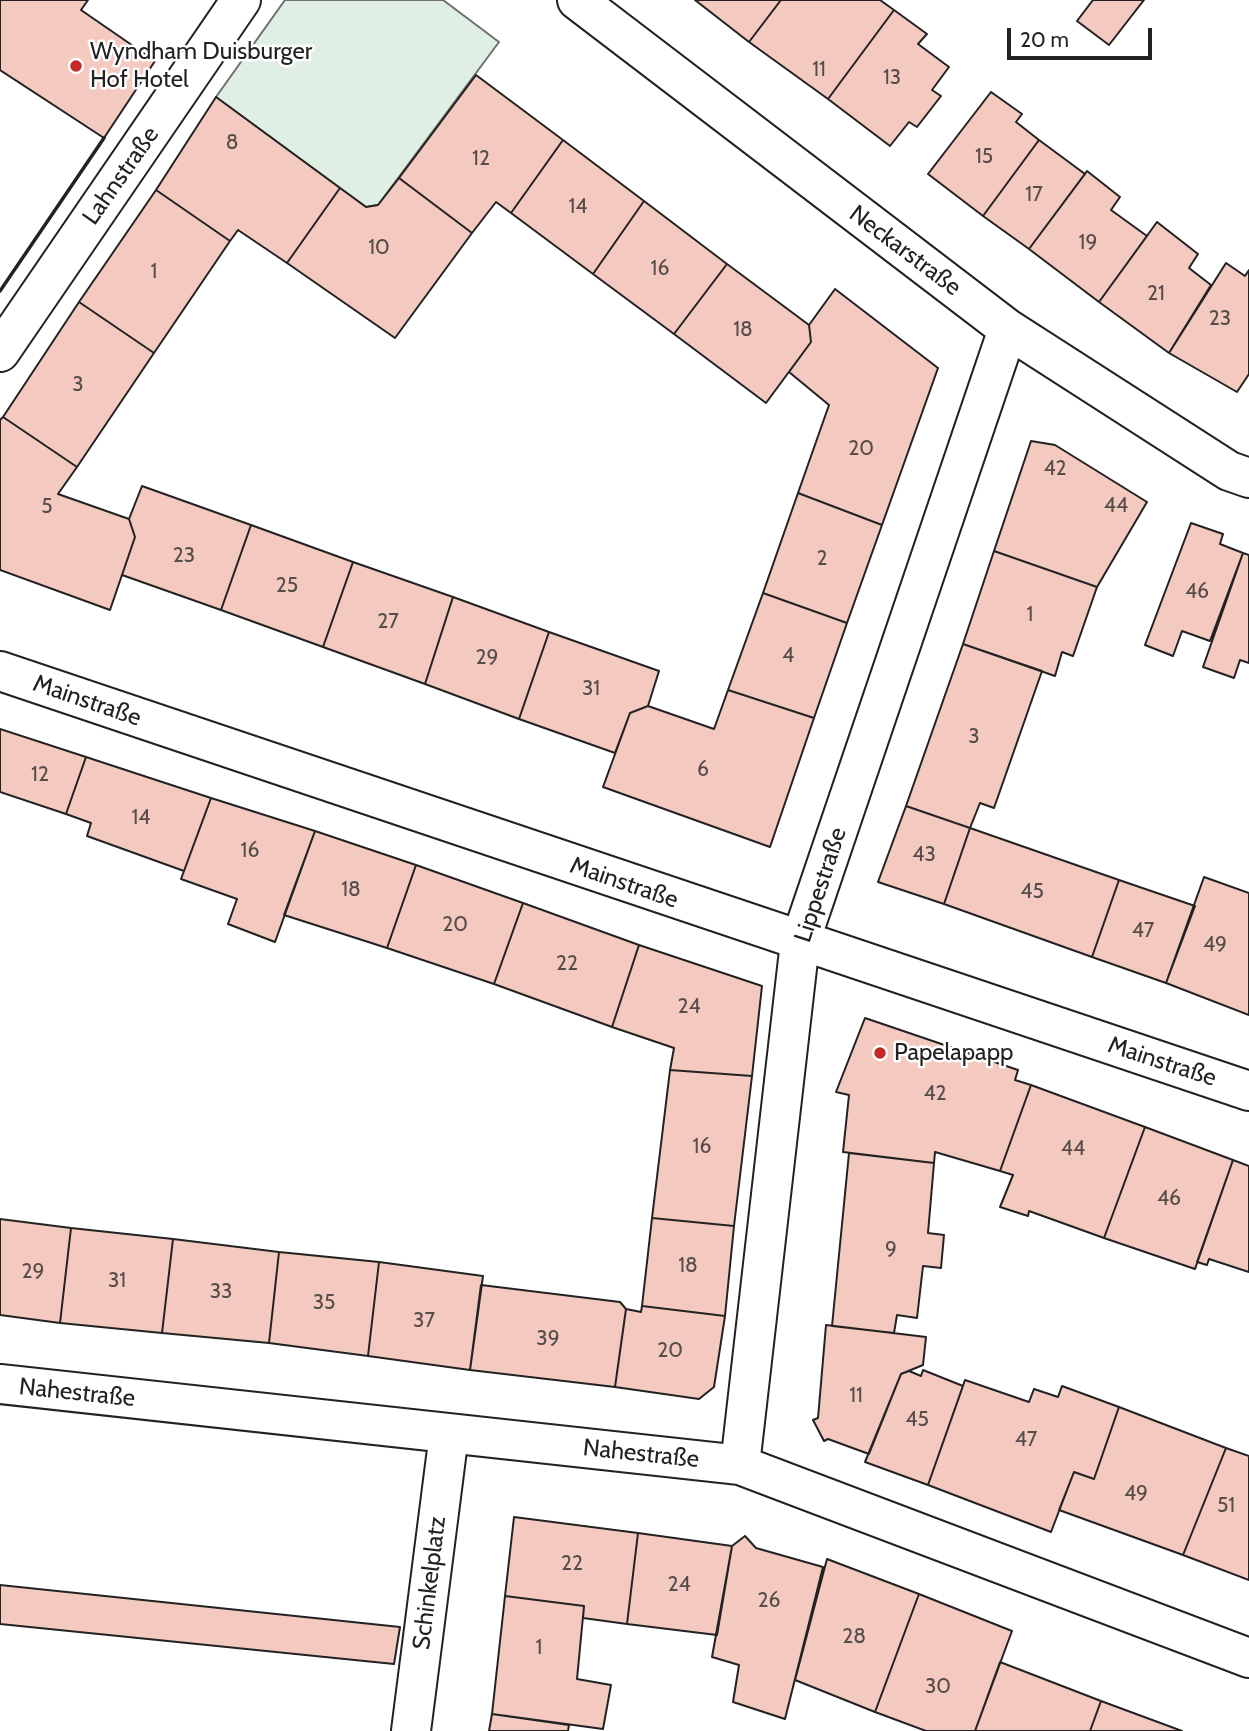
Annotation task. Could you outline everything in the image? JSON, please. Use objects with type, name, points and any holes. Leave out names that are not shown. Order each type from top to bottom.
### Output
[{"type":"street","name":"Lahnstraße","points":[[0,352],[241,0]]},
{"type":"street","name":"Neckarstraße","points":[[577,0],[1008,329],[1229,471],[1249,478]]},
{"type":"street","name":"Lippestraße","points":[[740,1465],[800,942],[1008,329]]},
{"type":"street","name":"Mainstraße","points":[[0,671],[1249,1091]]},
{"type":"street","name":"Nahestraße","points":[[0,1384],[740,1465],[1249,1658]]},
{"type":"street","name":"Schinkelplatz","points":[[411,1731],[449,1434]]},
{"type":"green space","points":[[285,0],[443,0],[499,42],[378,205],[366,207],[216,97]]},
{"type":"building","name":"Wyndham Duisburger Hof Hotel","points":[[0,0],[88,0],[81,10],[155,61],[104,138],[0,70]]},
{"type":"building","points":[[695,0],[781,0],[749,42]]},
{"type":"building","points":[[781,0],[880,0],[894,10],[828,99],[749,42]]},
{"type":"building","points":[[1093,0],[1144,0],[1109,45],[1077,21]]},
{"type":"building","points":[[894,10],[927,34],[918,44],[949,67],[932,90],[941,96],[917,127],[909,122],[890,146],[828,99]]},
{"type":"building","points":[[476,75],[563,140],[511,213],[496,202],[472,233],[399,178]]},
{"type":"building","points":[[991,92],[1022,114],[1016,122],[1039,140],[983,216],[928,174]]},
{"type":"building","points":[[216,97],[340,188],[287,263],[238,230],[230,241],[156,190]]},
{"type":"building","points":[[563,140],[644,201],[593,274],[511,213]]},
{"type":"building","points":[[1039,140],[1085,174],[1029,249],[983,216]]},
{"type":"building","points":[[1087,171],[1120,197],[1111,210],[1147,236],[1099,302],[1029,249]]},
{"type":"building","points":[[399,178],[472,233],[395,338],[287,263],[340,188],[366,207],[378,205]]},
{"type":"building","points":[[156,190],[230,241],[154,353],[79,302]]},
{"type":"building","points":[[644,201],[727,264],[674,334],[593,274]]},
{"type":"building","points":[[1157,222],[1198,254],[1189,268],[1211,285],[1169,353],[1099,302]]},
{"type":"building","points":[[1226,263],[1245,276],[1249,270],[1249,374],[1237,392],[1169,353]]},
{"type":"building","points":[[727,264],[809,325],[811,342],[766,403],[674,334]]},
{"type":"building","points":[[835,289],[938,368],[882,525],[798,493],[829,405],[789,372],[811,342],[809,325]]},
{"type":"building","points":[[79,302],[154,353],[77,467],[3,417]]},
{"type":"building","points":[[3,417],[77,467],[58,494],[129,519],[135,537],[110,610],[0,570],[0,420]]},
{"type":"building","points":[[1031,441],[1055,445],[1147,502],[1097,587],[994,551]]},
{"type":"building","points":[[142,486],[251,525],[221,610],[122,575],[135,537],[129,519]]},
{"type":"building","points":[[798,493],[882,525],[847,623],[763,593]]},
{"type":"building","points":[[1191,523],[1223,534],[1220,544],[1243,553],[1210,641],[1182,631],[1173,656],[1145,645]]},
{"type":"building","points":[[251,525],[353,562],[323,647],[221,610]]},
{"type":"building","points":[[994,551],[1097,587],[1073,656],[1062,652],[1055,676],[963,644]]},
{"type":"building","points":[[1243,553],[1249,555],[1249,663],[1240,660],[1234,678],[1203,667]]},
{"type":"building","points":[[353,562],[453,597],[425,684],[323,647]]},
{"type":"building","points":[[763,593],[847,623],[814,718],[728,690]]},
{"type":"building","points":[[453,597],[549,632],[519,719],[425,684]]},
{"type":"building","points":[[549,632],[659,671],[648,706],[630,713],[615,753],[519,719]]},
{"type":"building","points":[[963,644],[1042,671],[994,808],[980,803],[970,828],[906,806]]},
{"type":"building","points":[[728,690],[814,718],[770,847],[603,787],[630,713],[648,706],[714,729]]},
{"type":"building","points":[[0,729],[86,757],[66,814],[0,792]]},
{"type":"building","points":[[86,757],[211,798],[184,871],[87,836],[91,823],[66,814]]},
{"type":"building","points":[[211,798],[315,831],[275,942],[228,924],[237,899],[181,879]]},
{"type":"building","points":[[906,806],[970,828],[944,904],[878,882]]},
{"type":"building","points":[[970,828],[1119,880],[1092,957],[944,904]]},
{"type":"building","points":[[315,831],[416,865],[387,948],[284,915]]},
{"type":"building","points":[[416,865],[523,903],[494,984],[387,948]]},
{"type":"building","points":[[1204,877],[1249,893],[1249,1015],[1166,983]]},
{"type":"building","points":[[1119,880],[1195,906],[1166,983],[1092,957]]},
{"type":"building","points":[[523,903],[639,945],[612,1027],[494,984]]},
{"type":"building","points":[[639,945],[762,986],[752,1076],[670,1070],[674,1048],[612,1027]]},
{"type":"building","points":[[865,1018],[1018,1070],[1015,1080],[1031,1085],[1000,1171],[935,1152],[934,1163],[843,1152],[849,1095],[836,1092]]},
{"type":"building","points":[[670,1070],[752,1076],[734,1226],[652,1218]]},
{"type":"building","points":[[1031,1085],[1145,1127],[1104,1238],[1029,1211],[1028,1216],[1000,1207],[1013,1175],[1000,1171]]},
{"type":"building","points":[[1145,1127],[1233,1160],[1195,1269],[1104,1238]]},
{"type":"building","points":[[849,1153],[934,1163],[928,1233],[944,1235],[941,1268],[923,1266],[917,1318],[897,1315],[894,1333],[832,1326]]},
{"type":"building","points":[[1233,1160],[1249,1166],[1249,1272],[1209,1259],[1207,1265],[1197,1262]]},
{"type":"building","points":[[652,1218],[734,1226],[725,1316],[642,1306]]},
{"type":"building","points":[[0,1219],[71,1228],[60,1323],[0,1315]]},
{"type":"building","points":[[71,1228],[173,1239],[162,1333],[60,1323]]},
{"type":"building","points":[[173,1239],[279,1252],[269,1343],[162,1333]]},
{"type":"building","points":[[279,1252],[379,1262],[368,1356],[269,1343]]},
{"type":"building","points":[[379,1262],[483,1276],[470,1370],[368,1356]]},
{"type":"building","points":[[481,1285],[620,1302],[626,1309],[615,1387],[470,1370]]},
{"type":"building","points":[[642,1306],[725,1316],[714,1387],[699,1399],[615,1387],[626,1309],[641,1312]]},
{"type":"building","points":[[826,1325],[926,1337],[923,1365],[901,1374],[869,1454],[828,1439],[824,1441],[813,1420],[818,1418]]},
{"type":"building","points":[[923,1370],[963,1386],[928,1485],[865,1462],[901,1374],[909,1371],[921,1376]]},
{"type":"building","points":[[965,1380],[1029,1402],[1034,1389],[1058,1397],[1062,1386],[1119,1407],[1094,1479],[1074,1472],[1051,1532],[928,1485]]},
{"type":"building","points":[[1119,1407],[1226,1448],[1183,1555],[1059,1510],[1074,1472],[1094,1479]]},
{"type":"building","points":[[1226,1448],[1249,1456],[1249,1580],[1183,1555]]},
{"type":"building","points":[[514,1517],[638,1533],[627,1624],[583,1618],[584,1606],[505,1596]]},
{"type":"building","points":[[638,1533],[732,1546],[717,1635],[627,1624]]},
{"type":"building","points":[[745,1536],[756,1548],[823,1567],[785,1719],[733,1702],[739,1665],[712,1657],[732,1546]]},
{"type":"building","points":[[827,1559],[919,1594],[875,1712],[795,1680]]},
{"type":"building","points":[[0,1585],[400,1627],[394,1664],[0,1624]]},
{"type":"building","points":[[919,1594],[1012,1631],[975,1731],[926,1731],[875,1712]]},
{"type":"building","points":[[505,1596],[584,1606],[577,1679],[611,1685],[603,1729],[492,1714]]},
{"type":"building","points":[[1000,1662],[1101,1701],[1090,1731],[975,1731]]},
{"type":"building","points":[[1101,1701],[1182,1731],[1090,1731]]},
{"type":"building","points":[[492,1714],[569,1725],[568,1731],[489,1731]]},
{"type":"wall","points":[[0,291],[104,138]]},
{"type":"place","name":"Wyndham Duisburger Hof Hotel","points":[[76,66]]},
{"type":"place","name":"Papelapapp","points":[[880,1053]]}]
